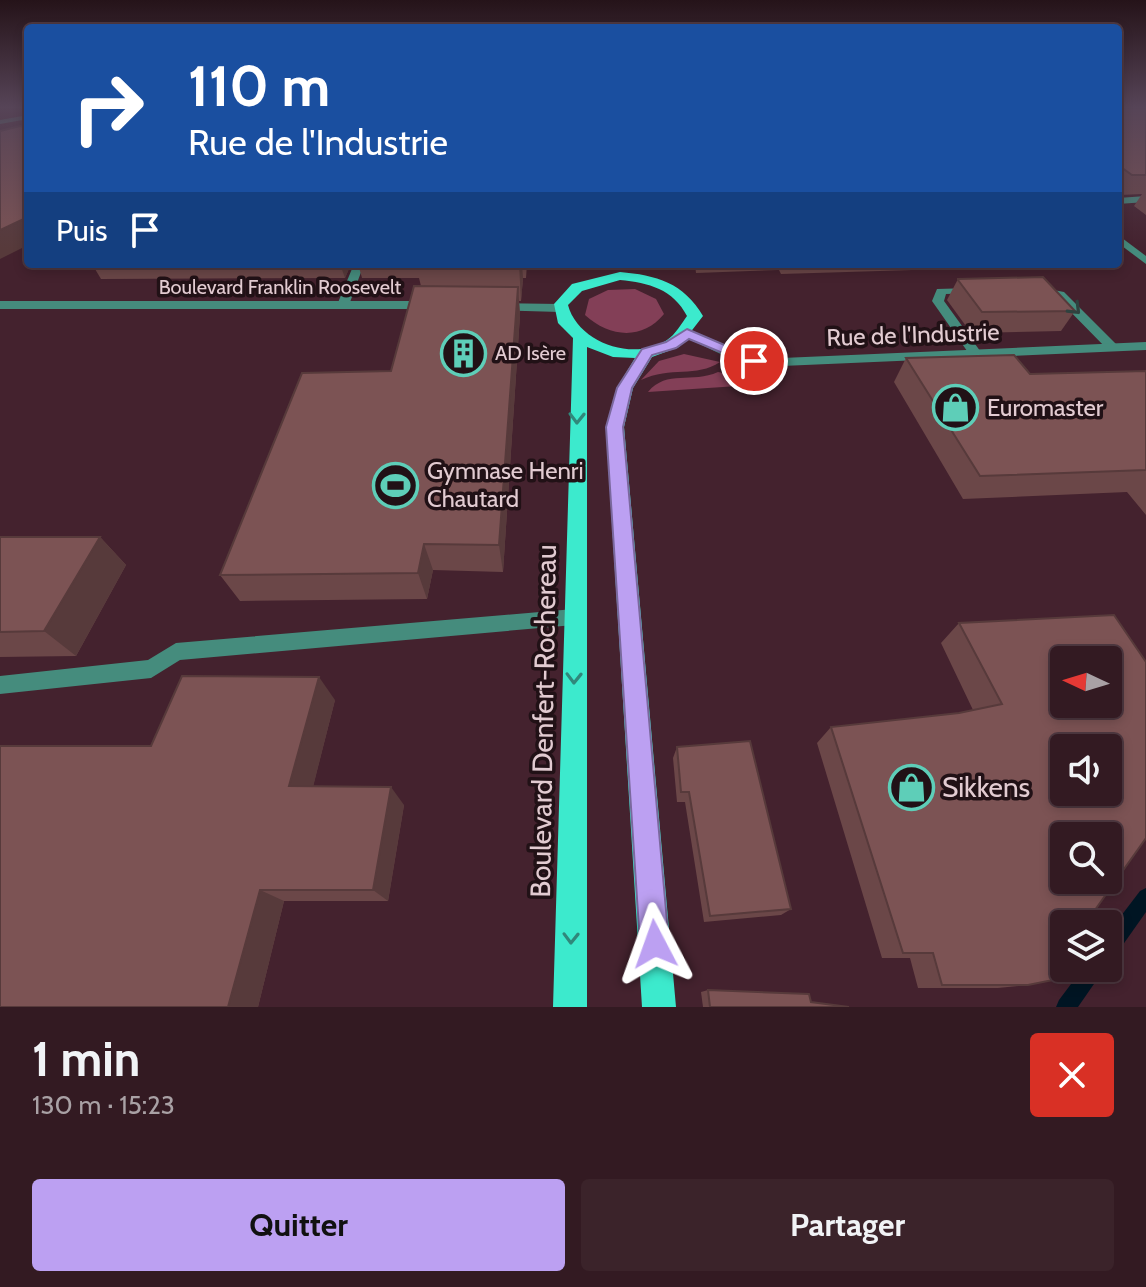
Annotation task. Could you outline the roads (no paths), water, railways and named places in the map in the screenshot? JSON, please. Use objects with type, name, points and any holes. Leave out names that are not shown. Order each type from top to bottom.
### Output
[{"type":"main road","points":[[626,268],[641,277]]},
{"type":"main road","points":[[641,277],[668,285],[687,299],[695,316],[687,333],[671,345],[647,352],[622,353],[579,340],[563,324],[560,308],[582,278],[641,277]]},
{"type":"main road","name":"Boulevard Denfert-Rochereau","points":[[570,1007],[579,340]]},
{"type":"main road","points":[[647,352],[625,388],[615,427],[659,1007]]},
{"type":"street","points":[[1122,201],[1146,199]]},
{"type":"street","points":[[1122,241],[1146,261]]},
{"type":"street","points":[[343,305],[357,268]]},
{"type":"street","points":[[1018,290],[1049,289],[1060,294],[1112,347]]},
{"type":"street","points":[[977,355],[938,301],[941,291],[987,290]]},
{"type":"street","name":"Boulevard Franklin Roosevelt","points":[[0,305],[447,306]]},
{"type":"street","points":[[478,306],[560,308]]},
{"type":"street","name":"Rue de l'Industrie","points":[[687,333],[754,361],[977,355],[1146,346]]},
{"type":"street","points":[[0,685],[151,669],[176,652],[574,617]]},
{"type":"waterway","points":[[1122,930],[1146,897]]},
{"type":"waterway","points":[[1066,1007],[1085,982]]},
{"type":"place","name":"AD Isère","points":[[464,353]]},
{"type":"place","name":"Euromaster","points":[[956,408]]},
{"type":"place","name":"Gymnase Henri Chautard","points":[[396,485]]},
{"type":"place","name":"Sikkens","points":[[911,787]]}]
